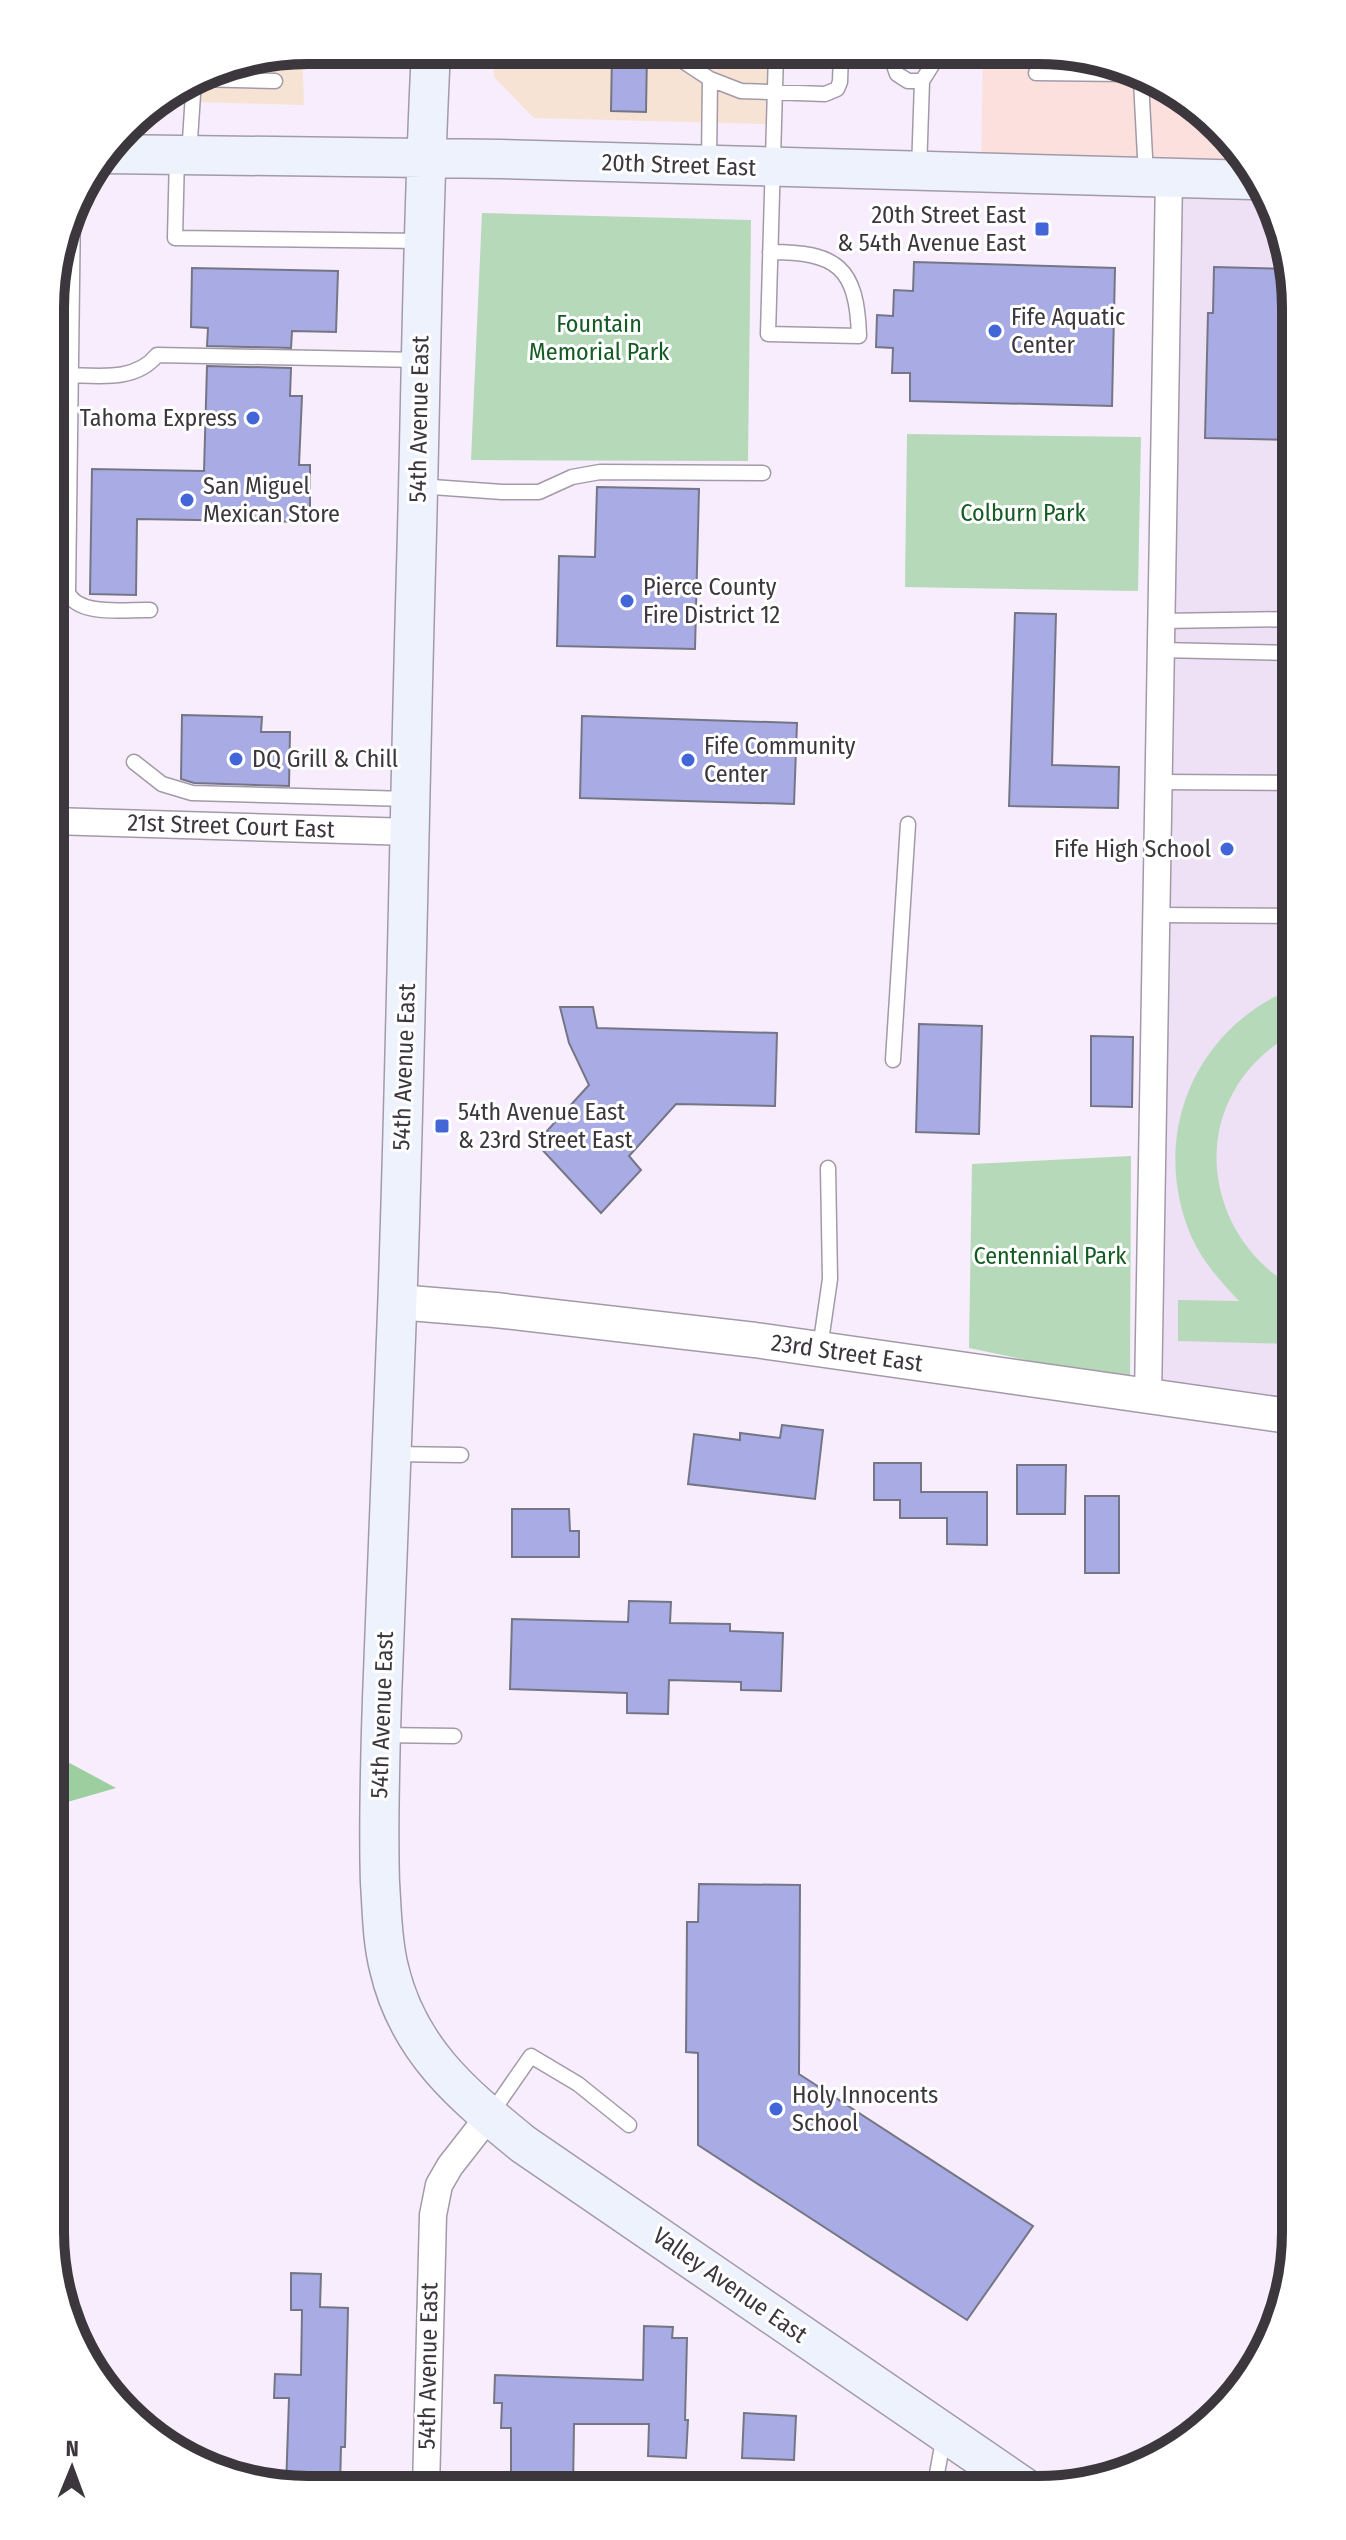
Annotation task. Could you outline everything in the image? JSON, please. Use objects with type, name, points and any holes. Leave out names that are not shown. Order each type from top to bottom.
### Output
[{"type":"main road","name":"54th Avenue East","points":[[430,64],[379,1857],[387,1962],[409,2021],[440,2070]]},
{"type":"main road","name":"20th Street East","points":[[119,154],[426,158],[1245,180]]},
{"type":"main road","name":"Valley Avenue East","points":[[440,2070],[523,2144],[1007,2476]]},
{"type":"street","points":[[1148,1397],[1161,650],[1157,177]]},
{"type":"street","name":"21st Street Court East","points":[[64,821],[410,816]]},
{"type":"street","name":"23rd Street East","points":[[397,1302],[510,1312],[820,1349],[1281,1415]]},
{"type":"street","name":"54th Avenue East","points":[[426,2476],[433,2215],[439,2185],[489,2116]]},
{"type":"lane","points":[[687,64],[710,79],[741,91],[825,94],[837,89],[841,64]]},
{"type":"lane","points":[[770,252],[810,254],[837,265],[851,285],[859,336],[768,334],[772,168],[776,64]]},
{"type":"lane","points":[[894,64],[897,74],[908,81],[922,81]]},
{"type":"lane","points":[[919,172],[922,81],[933,64]]},
{"type":"lane","points":[[1036,73],[1104,74]]},
{"type":"lane","points":[[232,76],[275,81]]},
{"type":"lane","points":[[709,166],[710,79]]},
{"type":"lane","points":[[1142,87],[1157,177]]},
{"type":"lane","points":[[192,94],[175,238],[424,241]]},
{"type":"lane","points":[[73,243],[70,597],[76,604],[87,608],[150,610]]},
{"type":"lane","points":[[71,375],[130,373],[147,365],[157,355],[420,360]]},
{"type":"lane","points":[[417,486],[539,492],[572,477],[600,472],[763,473]]},
{"type":"lane","points":[[1161,621],[1282,619]]},
{"type":"lane","points":[[1161,650],[1282,653]]},
{"type":"lane","points":[[134,762],[162,784],[192,793],[410,816]]},
{"type":"lane","points":[[1159,782],[1282,783]]},
{"type":"lane","points":[[893,1060],[908,824]]},
{"type":"lane","points":[[1157,915],[1282,916]]},
{"type":"lane","points":[[820,1349],[830,1279],[828,1168]]},
{"type":"lane","points":[[391,1454],[461,1455]]},
{"type":"lane","points":[[381,1735],[454,1736]]},
{"type":"lane","points":[[489,2116],[531,2056],[578,2084],[629,2125]]},
{"type":"lane","points":[[936,2476],[944,2433]]},
{"type":"shaded area","points":[[302,64],[304,105],[179,102],[214,83],[245,72]]},
{"type":"shaded area","points":[[494,64],[768,64],[766,124],[534,118],[494,77]]},
{"type":"shaded area","points":[[983,64],[1038,64],[1086,69],[1146,89],[1199,124],[1222,147],[1245,180],[981,173]]},
{"type":"shaded area","name":"Fife High School","points":[[1169,178],[1245,180],[1257,200],[1274,245],[1282,308],[1281,1415],[1148,1397]]},
{"type":"green space","name":"Fountain Memorial Park","points":[[482,213],[751,220],[748,461],[471,460]]},
{"type":"green space","name":"Colburn Park","points":[[907,434],[1141,437],[1138,591],[905,587]]},
{"type":"green space","points":[[1282,994],[1282,1040],[1246,1072],[1234,1091],[1222,1118],[1217,1146],[1218,1175],[1224,1202],[1235,1228],[1251,1252],[1281,1278],[1281,1344],[1178,1341],[1178,1300],[1239,1301],[1213,1271],[1192,1238],[1180,1200],[1175,1162],[1179,1125],[1189,1090],[1207,1057],[1231,1029],[1260,1005]]},
{"type":"green space","name":"Centennial Park","points":[[1131,1156],[1130,1382],[969,1348],[972,1164]]},
{"type":"green space","points":[[64,1760],[116,1788],[64,1803]]},
{"type":"building","points":[[612,64],[647,64],[646,112],[611,111]]},
{"type":"building","name":"Fife Aquatic Center","points":[[914,262],[1115,268],[1112,406],[910,401],[910,373],[892,373],[893,348],[876,347],[877,315],[893,316],[894,290],[913,291]]},
{"type":"building","points":[[1214,267],[1279,269],[1282,308],[1282,440],[1205,438],[1208,313],[1213,313]]},
{"type":"building","points":[[192,268],[338,271],[336,332],[292,331],[291,348],[207,346],[208,328],[191,327]]},
{"type":"building","points":[[207,366],[291,368],[290,396],[302,396],[299,465],[310,465],[310,522],[137,519],[136,595],[90,594],[92,469],[204,471]]},
{"type":"building","name":"Pierce County Fire District 12","points":[[597,487],[699,489],[695,649],[557,646],[559,556],[595,557]]},
{"type":"building","points":[[1015,613],[1056,614],[1052,765],[1119,767],[1118,808],[1009,806]]},
{"type":"building","name":"DQ Grill & Chill","points":[[182,715],[262,717],[261,732],[290,732],[289,786],[194,783],[181,779]]},
{"type":"building","name":"Fife Community Center","points":[[582,716],[797,723],[794,804],[580,798]]},
{"type":"building","points":[[560,1007],[593,1007],[597,1028],[777,1033],[775,1106],[676,1104],[629,1156],[641,1170],[601,1213],[536,1143],[589,1085],[569,1043]]},
{"type":"building","points":[[919,1024],[982,1026],[979,1134],[916,1132]]},
{"type":"building","points":[[1091,1036],[1133,1037],[1132,1107],[1091,1106]]},
{"type":"building","points":[[782,1425],[823,1430],[815,1499],[688,1484],[694,1434],[740,1440],[740,1433],[780,1438]]},
{"type":"building","points":[[874,1463],[921,1463],[921,1492],[987,1492],[987,1545],[947,1544],[947,1518],[900,1518],[900,1500],[874,1500]]},
{"type":"building","points":[[1017,1465],[1066,1465],[1065,1514],[1017,1514]]},
{"type":"building","points":[[1085,1496],[1119,1496],[1119,1573],[1085,1573]]},
{"type":"building","points":[[512,1509],[569,1509],[570,1531],[579,1531],[579,1557],[512,1557]]},
{"type":"building","points":[[629,1601],[671,1602],[670,1623],[730,1624],[730,1631],[783,1633],[781,1691],[741,1690],[741,1682],[669,1680],[668,1714],[627,1713],[627,1693],[510,1689],[512,1619],[628,1622]]},
{"type":"building","name":"Holy Innocents School","points":[[699,1884],[800,1885],[799,2074],[1033,2226],[967,2320],[698,2145],[698,2053],[686,2052],[687,1922],[698,1922]]},
{"type":"building","points":[[291,2273],[321,2274],[320,2307],[348,2308],[345,2447],[341,2447],[340,2476],[286,2475],[289,2398],[274,2398],[275,2374],[301,2375],[302,2310],[291,2310]]},
{"type":"building","points":[[644,2326],[673,2327],[672,2338],[687,2338],[686,2458],[648,2456],[649,2424],[574,2424],[573,2476],[511,2476],[511,2428],[501,2428],[502,2403],[494,2403],[495,2375],[643,2380]]},
{"type":"building","points":[[744,2413],[796,2416],[794,2460],[742,2458]]},
{"type":"place","name":"20th Street East & 54th Avenue East","points":[[1042,229]]},
{"type":"place","name":"Fife Aquatic Center","points":[[995,331]]},
{"type":"place","name":"Tahoma Express","points":[[253,418]]},
{"type":"place","name":"San Miguel Mexican Store","points":[[187,500]]},
{"type":"place","name":"Pierce County Fire District 12","points":[[627,601]]},
{"type":"place","name":"DQ Grill & Chill","points":[[236,759]]},
{"type":"place","name":"Fife Community Center","points":[[688,760]]},
{"type":"place","name":"Fife High School","points":[[1227,849]]},
{"type":"place","name":"54th Avenue East & 23rd Street East","points":[[442,1126]]},
{"type":"place","name":"Holy Innocents School","points":[[776,2109]]}]
